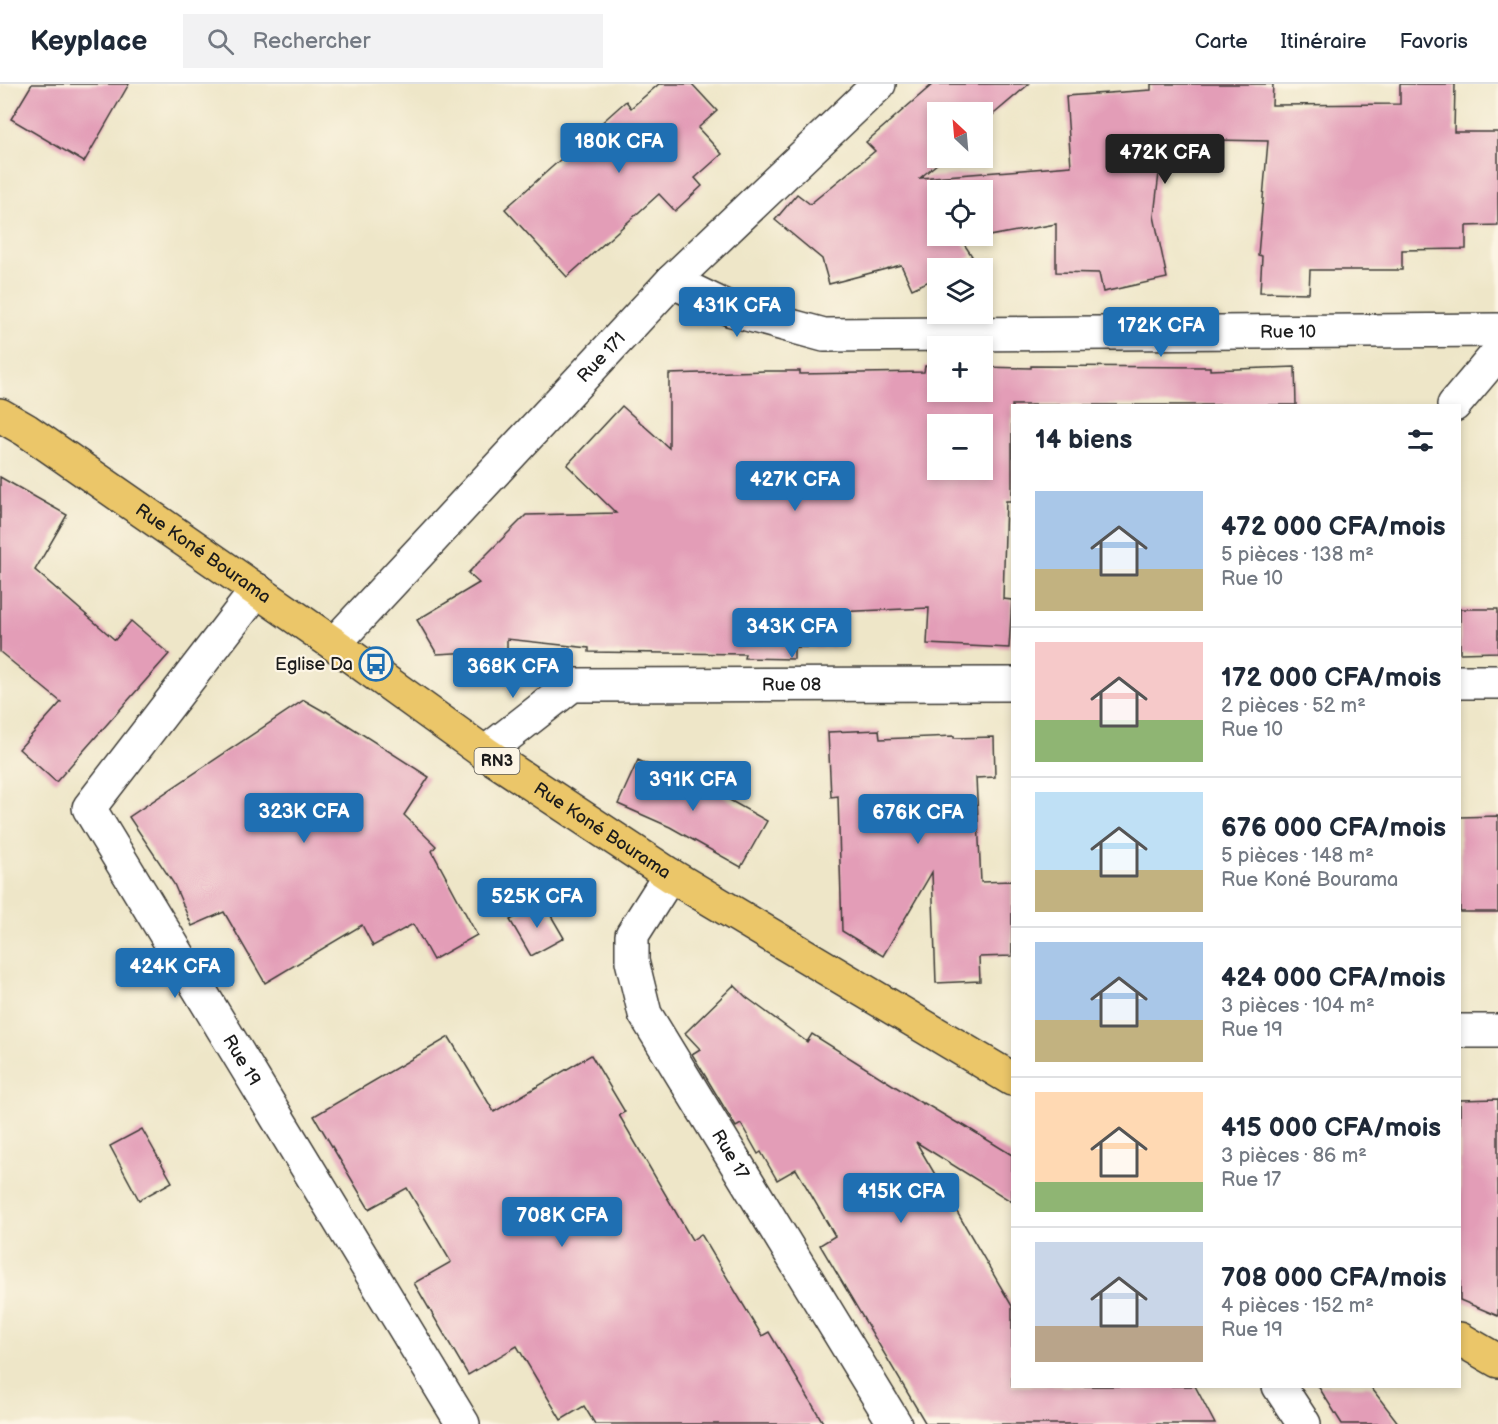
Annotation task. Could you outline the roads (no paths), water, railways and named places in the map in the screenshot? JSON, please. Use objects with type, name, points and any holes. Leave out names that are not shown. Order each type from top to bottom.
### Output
[{"type":"highway","name":"Rue Koné Bourama","points":[[0,415],[26,430],[257,590],[485,753],[670,875],[1011,1078]]},
{"type":"highway","points":[[1461,1340],[1498,1360]]},
{"type":"street","name":"Rue 171","points":[[334,644],[672,281],[879,84]]},
{"type":"street","name":"Rue 10","points":[[672,281],[732,310],[824,335],[1498,330]]},
{"type":"street","points":[[1455,404],[1498,353]]},
{"type":"street","name":"Rue 19","points":[[257,590],[89,808],[464,1424]]},
{"type":"street","points":[[1461,682],[1498,682]]},
{"type":"street","name":"Rue 08","points":[[485,753],[572,686],[1011,684]]},
{"type":"street","name":"Rue 17","points":[[670,875],[632,935],[632,961],[645,1014],[896,1424]]},
{"type":"street","points":[[1461,1031],[1498,1030]]},
{"type":"street","points":[[1280,1388],[1304,1424]]},
{"type":"place","name":"Eglise Da","points":[[376,664]]}]
